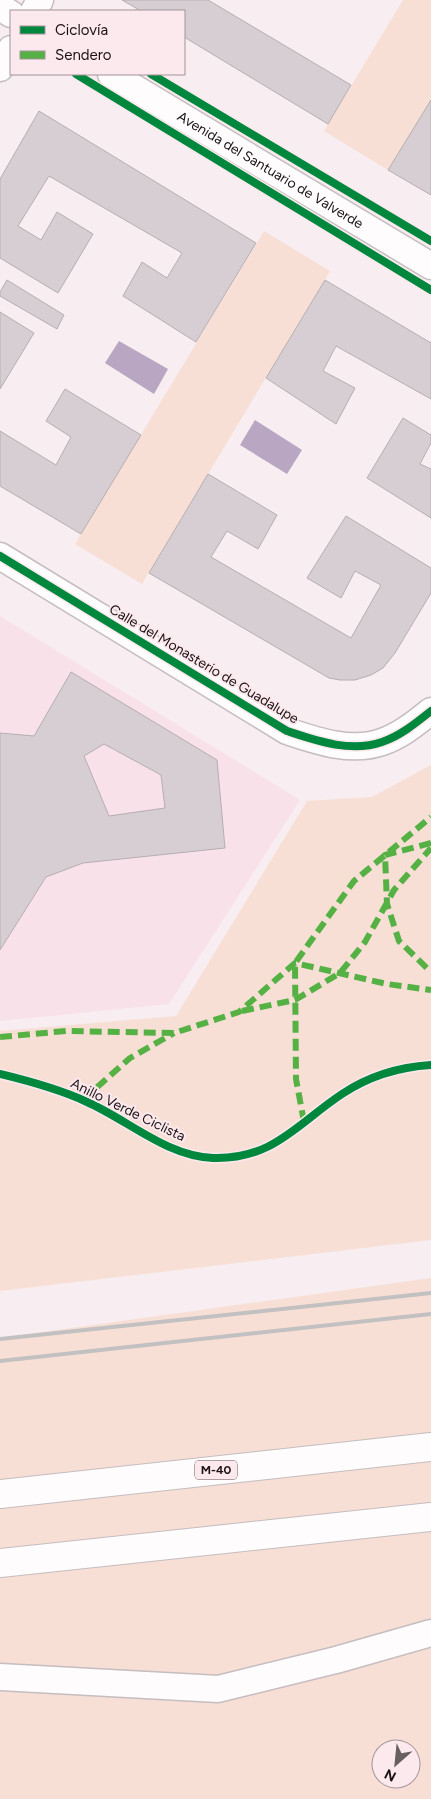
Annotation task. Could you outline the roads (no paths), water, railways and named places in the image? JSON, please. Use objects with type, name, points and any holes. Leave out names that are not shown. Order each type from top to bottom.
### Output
[{"type":"highway","name":"M-40","points":[[0,1494],[431,1447]]},
{"type":"highway","points":[[0,1563],[431,1517]]},
{"type":"street","points":[[0,68],[10,51]]},
{"type":"street","name":"Avenida del Santuario de Valverde","points":[[114,75],[431,266]]},
{"type":"street","name":"Calle del Monasterio de Guadalupe","points":[[0,556],[287,731],[325,743],[355,747],[382,742],[412,726],[431,711]]},
{"type":"street","points":[[0,1678],[218,1688],[336,1660],[431,1633]]},
{"type":"railway","points":[[0,1339],[431,1293]]},
{"type":"railway","points":[[0,1361],[431,1314]]}]
